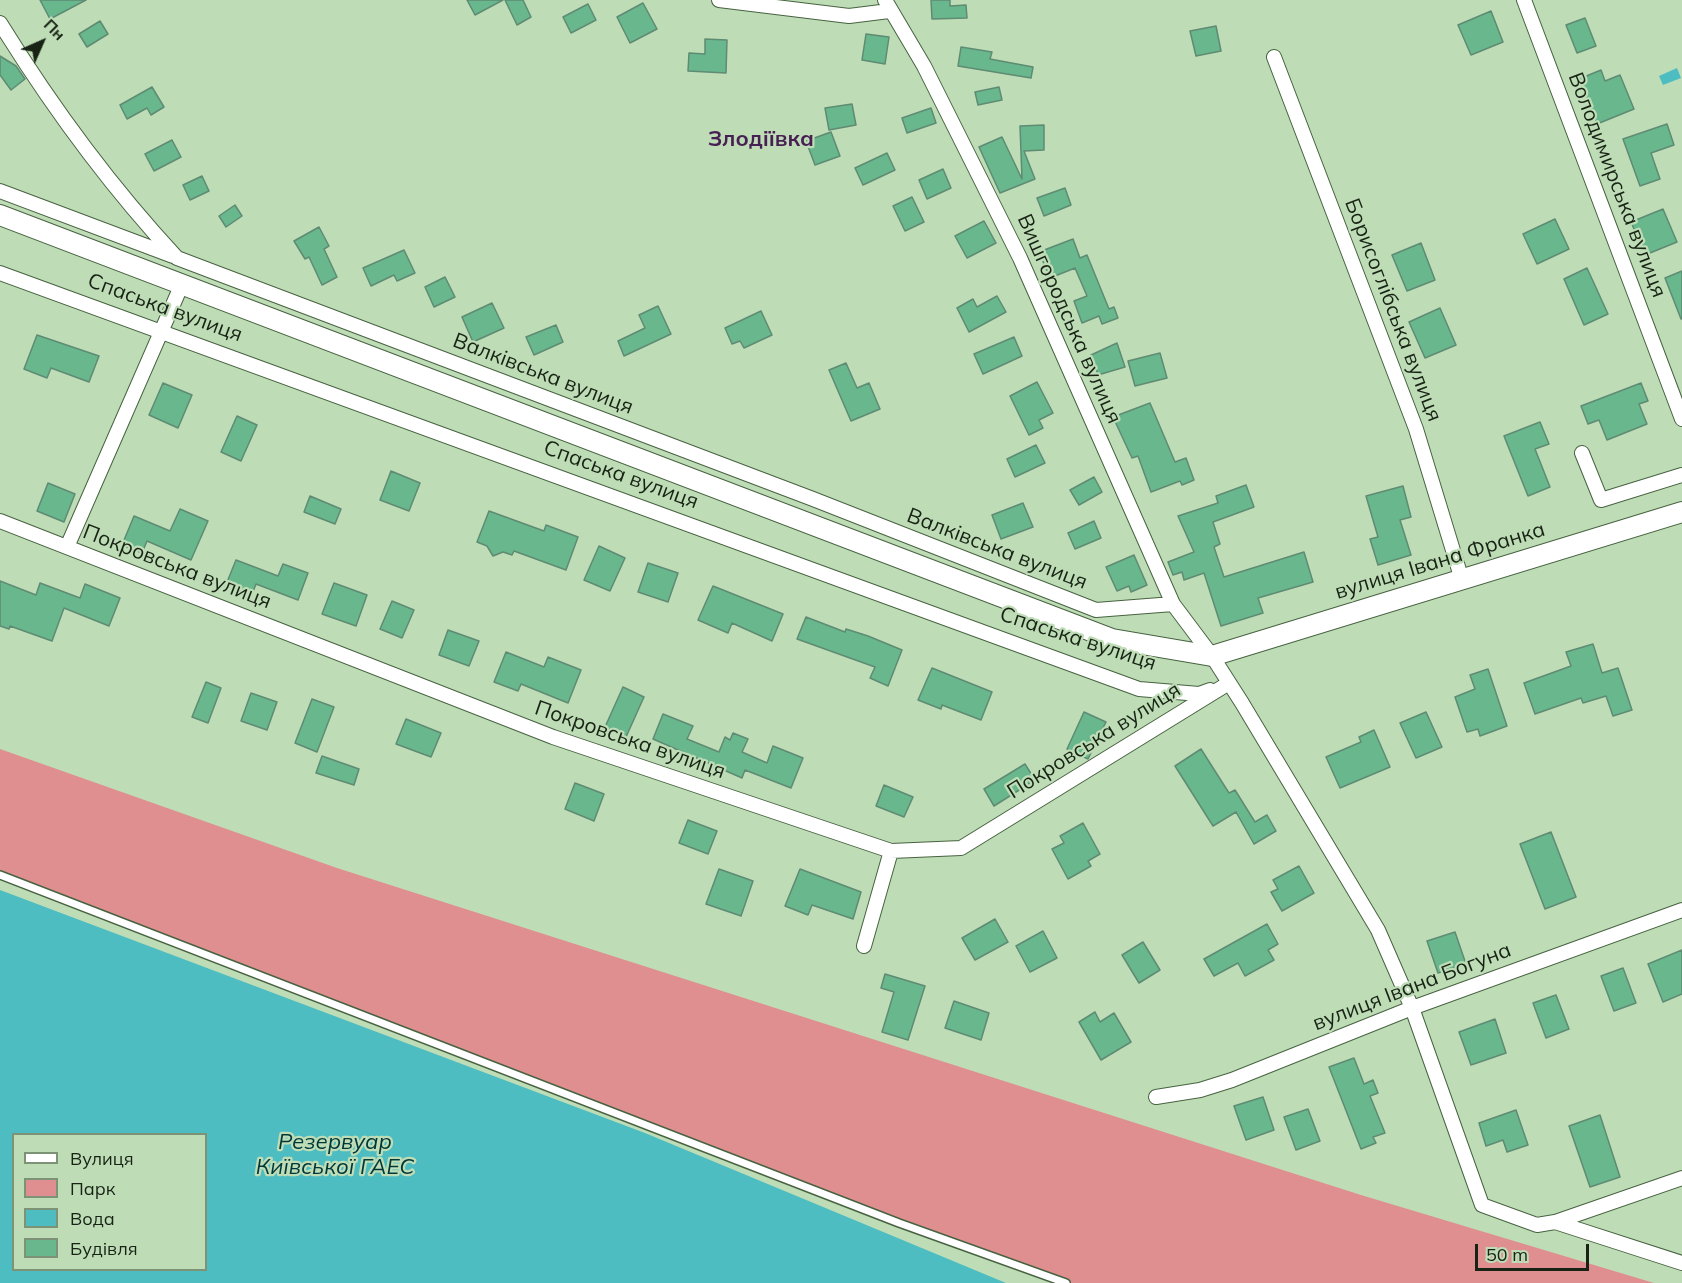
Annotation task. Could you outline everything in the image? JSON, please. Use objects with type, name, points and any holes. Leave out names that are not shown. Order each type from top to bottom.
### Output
[{"type":"street","points":[[719,0],[849,16],[887,6]]},
{"type":"street","name":"Володимирська вулиця","points":[[1524,0],[1682,419]]},
{"type":"street","name":"Вишгородська вулиця","points":[[887,6],[924,66],[1020,258],[1173,604],[1229,683],[1378,930],[1412,1008],[1482,1205],[1537,1226],[1555,1222]]},
{"type":"street","name":"Валківська вулиця","points":[[0,23],[45,96],[139,218],[177,258],[1096,610],[1173,604]]},
{"type":"street","name":"Борисоглібська вулиця","points":[[1274,57],[1416,429],[1462,580]]},
{"type":"street","points":[[0,191],[177,258]]},
{"type":"street","name":"Спаська вулиця","points":[[0,215],[1112,639],[1212,656]]},
{"type":"street","name":"Спаська вулиця","points":[[0,273],[1138,689],[1199,694],[1229,683]]},
{"type":"street","points":[[68,547],[182,284]]},
{"type":"street","points":[[525,415],[533,393]]},
{"type":"street","points":[[1581,453],[1600,500],[1682,475]]},
{"type":"street","name":"вулиця Івана Франка","points":[[1212,656],[1682,512]]},
{"type":"street","name":"Покровська вулиця","points":[[0,521],[553,737],[891,851],[961,848],[1229,683]]},
{"type":"street","points":[[980,588],[988,568]]},
{"type":"street","points":[[864,946],[891,851]]},
{"type":"street","name":"вулиця Івана Богуна","points":[[1156,1097],[1200,1090],[1232,1080],[1412,1008],[1682,910]]},
{"type":"street","points":[[1555,1222],[1682,1178]]},
{"type":"street","points":[[1555,1222],[1682,1263]]},
{"type":"lane","points":[[0,875],[899,1223],[1066,1283]]},
{"type":"green space","points":[[0,749],[337,868],[1361,1195],[1654,1283],[1066,1283],[899,1223],[0,875]]},
{"type":"water","points":[[1677,68],[1681,78],[1663,85],[1659,76]]},
{"type":"water","name":"Резервуар Київської ГАЕС","points":[[0,890],[645,1133],[1006,1283],[0,1283]]},
{"type":"building","points":[[40,0],[86,0],[50,19]]},
{"type":"building","points":[[467,0],[503,0],[475,15]]},
{"type":"building","points":[[505,0],[523,0],[531,17],[517,25]]},
{"type":"building","points":[[931,0],[950,0],[950,6],[966,5],[967,18],[932,19]]},
{"type":"building","points":[[643,3],[657,29],[630,43],[617,17]]},
{"type":"building","points":[[588,4],[596,20],[571,33],[563,17]]},
{"type":"building","points":[[1491,11],[1503,42],[1471,55],[1458,25]]},
{"type":"building","points":[[1585,18],[1596,46],[1577,53],[1566,25]]},
{"type":"building","points":[[100,21],[108,34],[87,47],[79,34]]},
{"type":"building","points":[[1216,26],[1221,51],[1196,56],[1190,31]]},
{"type":"building","points":[[866,34],[889,37],[885,64],[862,60]]},
{"type":"building","points":[[705,39],[727,40],[726,73],[688,71],[689,53],[705,54]]},
{"type":"building","points":[[961,47],[992,52],[990,59],[1033,67],[1031,78],[958,66]]},
{"type":"building","points":[[0,56],[16,66],[25,79],[11,90],[0,75]]},
{"type":"building","points":[[1601,70],[1605,81],[1620,75],[1634,109],[1597,124],[1579,79]]},
{"type":"building","points":[[152,87],[164,107],[151,115],[147,108],[127,119],[120,105]]},
{"type":"building","points":[[999,87],[1002,100],[978,105],[975,92]]},
{"type":"building","points":[[852,104],[856,125],[829,130],[825,108]]},
{"type":"building","points":[[931,108],[936,123],[907,133],[902,118]]},
{"type":"building","points":[[1667,124],[1674,145],[1651,153],[1660,179],[1640,186],[1623,139]]},
{"type":"building","points":[[1044,125],[1044,150],[1024,151],[1035,179],[1000,193],[979,147],[1002,137],[1022,179],[1020,126]]},
{"type":"building","points":[[831,132],[840,156],[815,165],[806,141]]},
{"type":"building","points":[[172,140],[181,157],[154,171],[145,154]]},
{"type":"building","points":[[887,153],[895,170],[863,185],[855,168]]},
{"type":"building","points":[[943,169],[951,188],[927,199],[919,180]]},
{"type":"building","points":[[202,176],[209,191],[190,200],[183,185]]},
{"type":"building","points":[[1065,188],[1071,205],[1044,216],[1037,198]]},
{"type":"building","points":[[912,197],[924,222],[905,231],[893,206]]},
{"type":"building","points":[[235,205],[242,216],[226,227],[219,216]]},
{"type":"building","points":[[1663,209],[1677,242],[1645,255],[1631,222]]},
{"type":"building","points":[[1555,219],[1569,249],[1537,264],[1523,234]]},
{"type":"building","points":[[984,221],[996,243],[967,258],[955,236]]},
{"type":"building","points":[[319,227],[329,246],[324,249],[337,277],[322,285],[309,257],[305,259],[294,241]]},
{"type":"building","points":[[1073,239],[1080,258],[1087,255],[1109,309],[1114,307],[1118,318],[1102,324],[1099,316],[1082,323],[1074,301],[1087,296],[1075,268],[1050,278],[1039,252]]},
{"type":"building","points":[[1421,243],[1435,280],[1407,291],[1392,255]]},
{"type":"building","points":[[404,250],[415,273],[397,281],[394,275],[371,286],[363,268]]},
{"type":"building","points":[[1587,268],[1608,314],[1584,325],[1564,279]]},
{"type":"building","points":[[1682,271],[1682,319],[1681,319],[1665,278]]},
{"type":"building","points":[[445,277],[455,297],[434,307],[425,287]]},
{"type":"building","points":[[997,296],[1006,312],[969,332],[957,308],[973,299],[977,307]]},
{"type":"building","points":[[492,303],[504,328],[473,342],[462,317]]},
{"type":"building","points":[[658,306],[671,334],[624,356],[618,341],[645,328],[639,315]]},
{"type":"building","points":[[1440,308],[1456,345],[1425,358],[1409,322]]},
{"type":"building","points":[[761,311],[772,335],[744,348],[740,341],[732,344],[725,328]]},
{"type":"building","points":[[556,325],[563,342],[534,355],[526,337]]},
{"type":"building","points":[[37,335],[99,356],[89,382],[51,368],[47,378],[24,369]]},
{"type":"building","points":[[1014,337],[1022,356],[983,374],[974,354]]},
{"type":"building","points":[[1117,343],[1125,367],[1098,375],[1091,355]]},
{"type":"building","points":[[1160,353],[1167,378],[1135,386],[1128,361]]},
{"type":"building","points":[[846,363],[857,388],[869,383],[880,409],[851,421],[829,370]]},
{"type":"building","points":[[1037,382],[1053,413],[1039,420],[1043,428],[1029,435],[1010,396]]},
{"type":"building","points":[[163,383],[192,395],[178,428],[149,415]]},
{"type":"building","points":[[1641,383],[1648,401],[1639,404],[1647,424],[1607,440],[1599,420],[1588,424],[1581,406]]},
{"type":"building","points":[[1150,403],[1175,462],[1186,458],[1194,480],[1182,485],[1180,481],[1151,492],[1138,456],[1132,458],[1113,417]]},
{"type":"building","points":[[237,416],[257,425],[241,461],[221,452]]},
{"type":"building","points":[[1540,422],[1549,444],[1535,449],[1550,487],[1528,496],[1504,436]]},
{"type":"building","points":[[1036,445],[1045,463],[1015,477],[1007,459]]},
{"type":"building","points":[[391,471],[420,483],[409,511],[380,500]]},
{"type":"building","points":[[1094,477],[1102,492],[1079,505],[1070,490]]},
{"type":"building","points":[[48,483],[75,494],[64,522],[37,511]]},
{"type":"building","points":[[1246,485],[1254,507],[1213,522],[1220,544],[1214,547],[1224,577],[1304,552],[1313,582],[1258,598],[1263,613],[1221,626],[1204,573],[1184,580],[1182,572],[1173,575],[1168,562],[1194,552],[1178,516],[1218,503],[1216,496]]},
{"type":"building","points":[[1403,486],[1411,517],[1400,520],[1411,555],[1378,565],[1370,539],[1378,537],[1366,496]]},
{"type":"building","points":[[310,496],[341,509],[335,524],[304,512]]},
{"type":"building","points":[[1023,503],[1033,527],[1001,539],[992,515]]},
{"type":"building","points":[[180,509],[208,521],[191,560],[147,541],[142,553],[122,545],[134,516],[170,531]]},
{"type":"building","points":[[489,511],[544,531],[546,525],[578,537],[566,570],[514,551],[512,555],[503,552],[493,556],[487,546],[477,542]]},
{"type":"building","points":[[1094,521],[1101,538],[1075,549],[1068,533]]},
{"type":"building","points":[[599,546],[625,558],[610,591],[584,580]]},
{"type":"building","points":[[1134,555],[1147,585],[1131,592],[1129,586],[1117,591],[1106,567]]},
{"type":"building","points":[[236,560],[278,576],[283,564],[308,573],[298,600],[256,584],[251,597],[225,587]]},
{"type":"building","points":[[648,563],[678,573],[668,602],[638,592]]},
{"type":"building","points":[[0,581],[36,595],[40,583],[80,598],[85,584],[120,598],[109,626],[64,608],[52,641],[10,626],[9,629],[0,626]]},
{"type":"building","points":[[334,583],[367,595],[356,626],[322,614]]},
{"type":"building","points":[[713,586],[783,614],[772,641],[732,623],[728,633],[698,620]]},
{"type":"building","points":[[392,601],[414,610],[402,638],[380,629]]},
{"type":"building","points":[[806,617],[845,632],[846,629],[868,636],[902,650],[888,686],[870,678],[875,667],[797,639]]},
{"type":"building","points":[[448,630],[479,641],[469,666],[439,655]]},
{"type":"building","points":[[1593,644],[1602,673],[1618,668],[1632,710],[1613,716],[1606,696],[1583,703],[1581,698],[1535,714],[1524,683],[1571,666],[1566,652]]},
{"type":"building","points":[[506,652],[544,667],[548,657],[581,670],[568,703],[521,684],[518,691],[494,682]]},
{"type":"building","points":[[932,668],[992,692],[981,720],[942,705],[941,709],[918,700]]},
{"type":"building","points":[[1488,669],[1507,726],[1480,736],[1478,729],[1467,732],[1455,697],[1475,689],[1470,675]]},
{"type":"building","points":[[206,682],[221,688],[208,723],[192,717]]},
{"type":"building","points":[[623,687],[644,697],[626,737],[605,727]]},
{"type":"building","points":[[251,693],[277,702],[267,730],[241,721]]},
{"type":"building","points":[[312,699],[334,707],[317,752],[295,743]]},
{"type":"building","points":[[1084,712],[1106,722],[1088,759],[1067,749]]},
{"type":"building","points":[[1426,712],[1442,747],[1416,758],[1400,723]]},
{"type":"building","points":[[663,714],[693,726],[687,739],[719,752],[725,737],[730,740],[733,733],[748,739],[742,752],[767,763],[773,746],[803,758],[791,788],[745,770],[742,778],[653,739]]},
{"type":"building","points":[[406,719],[441,733],[431,757],[396,744]]},
{"type":"building","points":[[1374,730],[1390,767],[1340,788],[1326,757],[1361,742],[1359,737]]},
{"type":"building","points":[[1201,749],[1229,793],[1235,790],[1255,822],[1267,815],[1276,831],[1254,844],[1236,812],[1213,826],[1175,766]]},
{"type":"building","points":[[322,756],[359,769],[354,785],[316,773]]},
{"type":"building","points":[[1025,764],[1035,780],[994,806],[984,789]]},
{"type":"building","points":[[575,783],[604,794],[594,821],[565,809]]},
{"type":"building","points":[[884,785],[913,797],[904,817],[876,806]]},
{"type":"building","points":[[688,820],[717,831],[708,854],[679,843]]},
{"type":"building","points":[[1083,823],[1100,854],[1088,861],[1091,866],[1068,879],[1052,849],[1064,843],[1060,836]]},
{"type":"building","points":[[1551,832],[1576,897],[1545,909],[1520,844]]},
{"type":"building","points":[[1299,866],[1314,893],[1282,911],[1271,892],[1278,889],[1273,880]]},
{"type":"building","points":[[719,869],[753,881],[741,916],[706,904]]},
{"type":"building","points":[[800,869],[861,892],[853,919],[812,905],[808,915],[785,906]]},
{"type":"building","points":[[995,919],[1008,942],[975,960],[962,938]]},
{"type":"building","points":[[1267,924],[1278,944],[1268,950],[1274,960],[1245,976],[1238,963],[1214,976],[1204,959]]},
{"type":"building","points":[[1043,931],[1057,958],[1030,972],[1016,946]]},
{"type":"building","points":[[1455,932],[1466,964],[1438,973],[1427,941]]},
{"type":"building","points":[[1143,942],[1160,970],[1139,983],[1122,955]]},
{"type":"building","points":[[1682,950],[1682,994],[1663,1002],[1648,964]]},
{"type":"building","points":[[1623,968],[1636,1003],[1614,1011],[1601,976]]},
{"type":"building","points":[[885,974],[925,986],[908,1040],[882,1032],[894,992],[881,988]]},
{"type":"building","points":[[1556,995],[1569,1029],[1546,1038],[1533,1003]]},
{"type":"building","points":[[954,1001],[989,1013],[981,1040],[945,1028]]},
{"type":"building","points":[[1095,1012],[1100,1022],[1114,1013],[1131,1042],[1101,1060],[1079,1022]]},
{"type":"building","points":[[1495,1019],[1506,1053],[1471,1065],[1459,1032]]},
{"type":"building","points":[[1354,1058],[1364,1084],[1373,1080],[1378,1093],[1370,1096],[1385,1133],[1373,1137],[1376,1143],[1361,1149],[1329,1067]]},
{"type":"building","points":[[1263,1097],[1274,1130],[1246,1140],[1234,1106]]},
{"type":"building","points":[[1308,1109],[1320,1141],[1296,1150],[1284,1117]]},
{"type":"building","points":[[1516,1110],[1528,1145],[1507,1152],[1503,1140],[1486,1146],[1479,1123]]},
{"type":"building","points":[[1600,1115],[1620,1177],[1590,1187],[1569,1126]]},
{"type":"district","name":"Злодіївка","points":[[761,139]]}]
